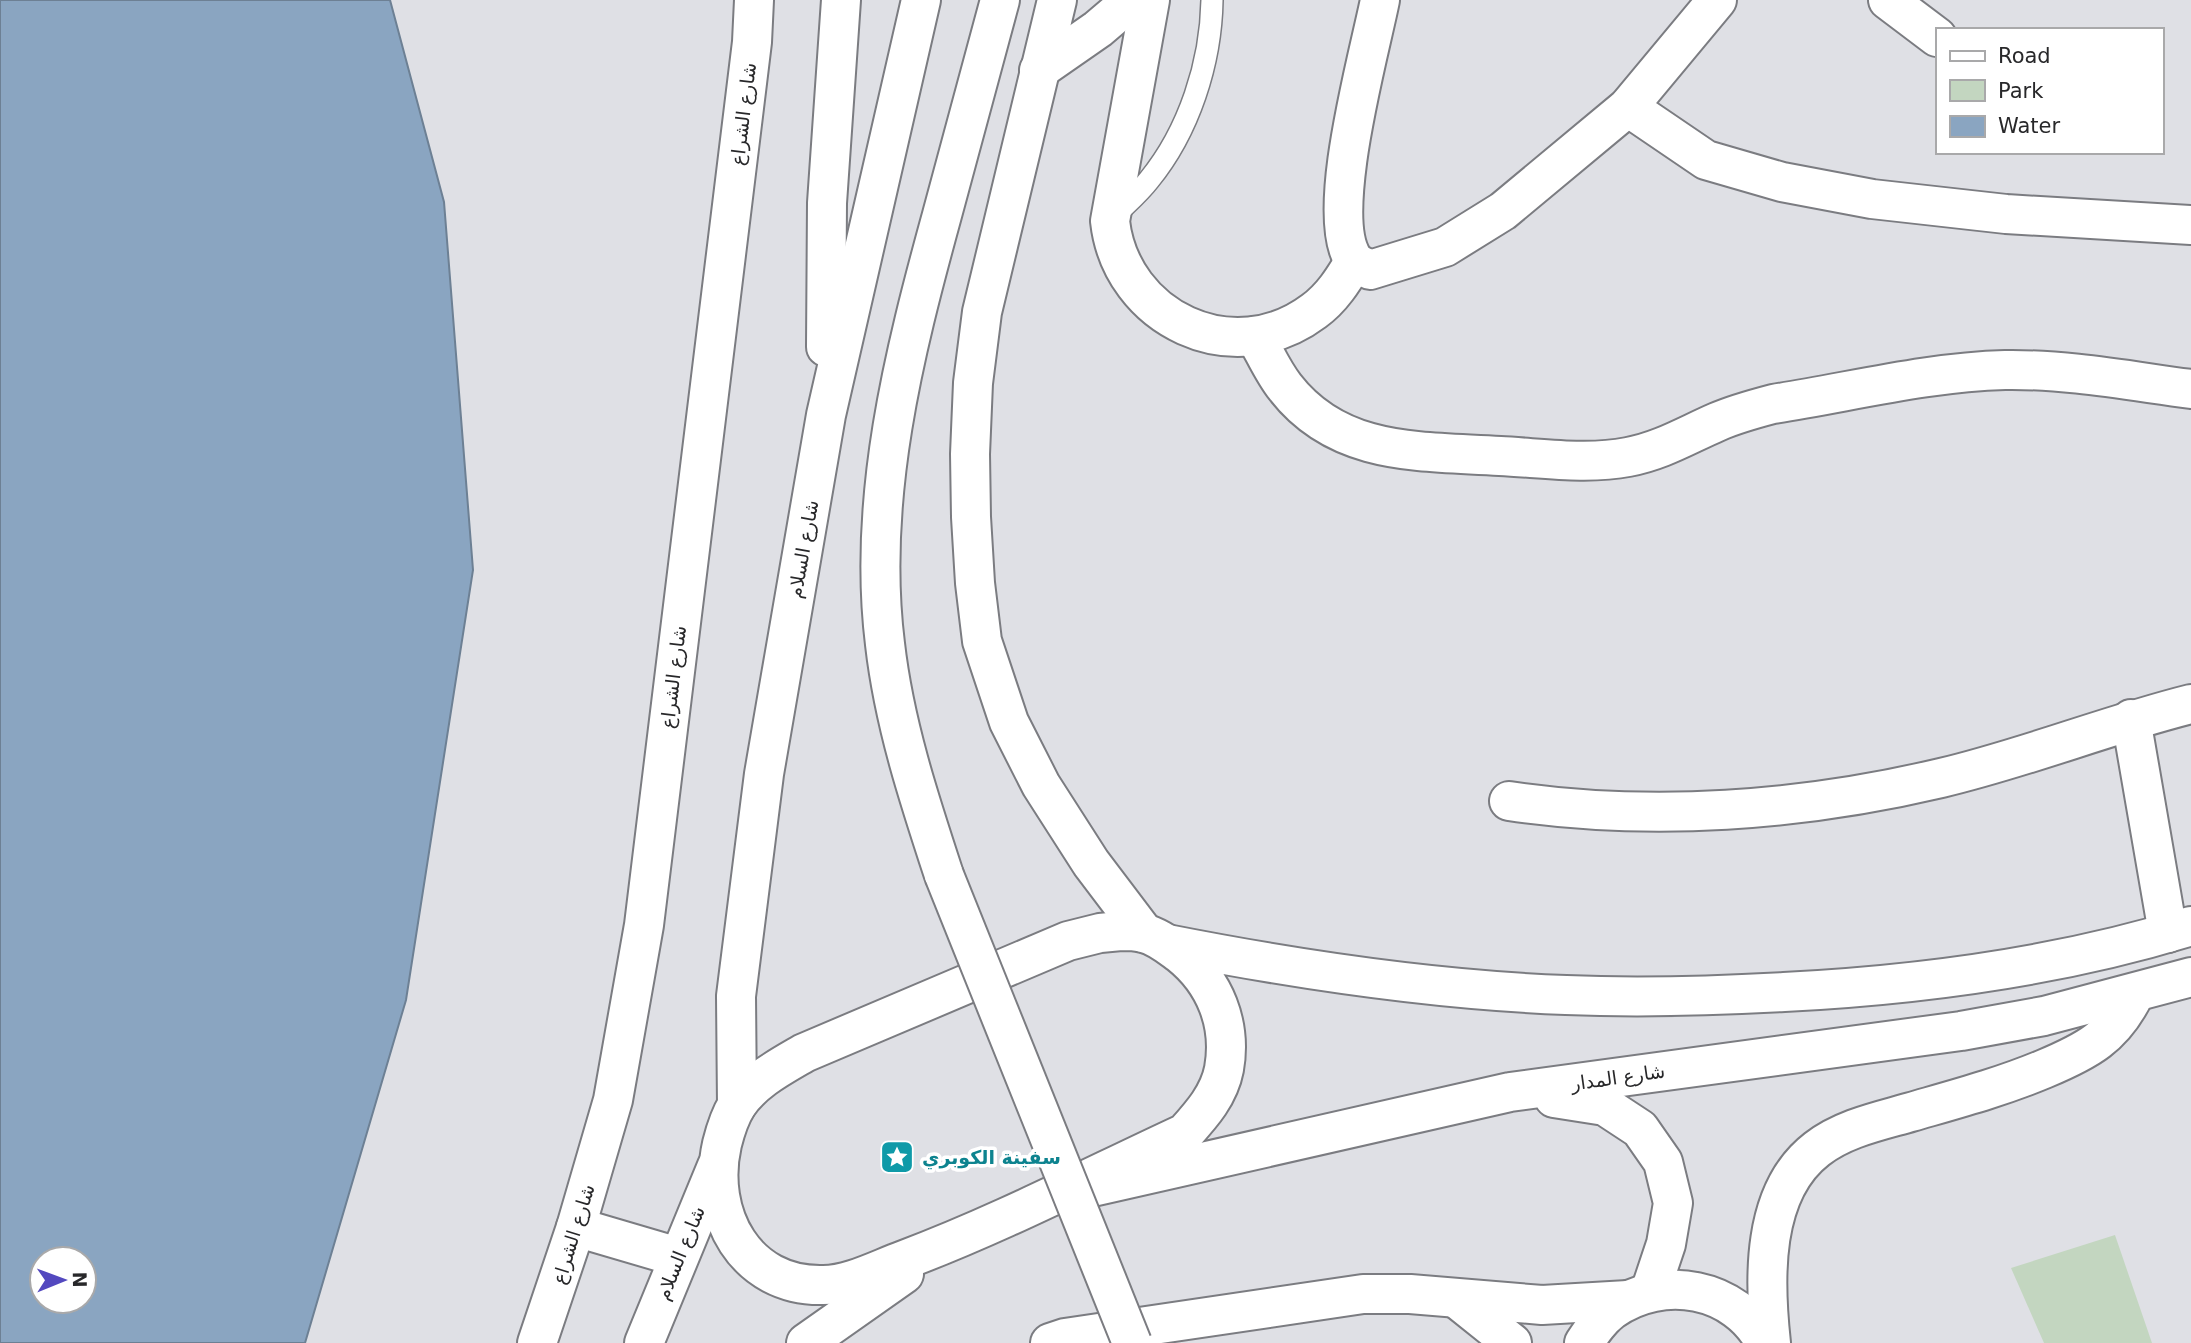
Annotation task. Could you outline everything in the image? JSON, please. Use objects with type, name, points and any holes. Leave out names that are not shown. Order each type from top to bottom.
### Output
[{"type":"street","name":"شارع الشراع","points":[[537,1343],[576,1227],[613,1100],[644,925],[750,55],[754,0]]},
{"type":"street","points":[[826,415],[827,203],[841,0]]},
{"type":"street","name":"شارع السلام","points":[[737,1105],[736,996],[764,774],[826,415],[921,0]]},
{"type":"street","points":[[1000,0],[905,356],[891,432],[883,519],[881,586],[885,644],[907,759],[944,875],[1132,1343]]},
{"type":"street","points":[[1057,0],[982,312],[973,383],[971,517],[982,641],[1009,722],[1048,796],[1091,863],[1155,938],[1196,967],[1217,998],[1226,1034],[1224,1071],[1209,1105],[1185,1133],[950,1242],[854,1279],[824,1285],[793,1282],[765,1270],[742,1250],[726,1224],[719,1194],[718,1164],[725,1134],[737,1105],[766,1074],[804,1053],[1068,941],[1100,933],[1121,930],[1155,938],[1247,960],[1406,983],[1568,996],[1706,996],[1843,989],[2007,970],[2180,930],[2131,719]]},
{"type":"street","points":[[1039,70],[1098,29],[1132,0]]},
{"type":"street","points":[[1150,0],[1110,221],[1114,248],[1135,287],[1153,307],[1176,322],[1202,333],[1229,337],[1255,336],[1287,327],[1314,311],[1337,289],[1354,261]]},
{"type":"street","points":[[1380,0],[1345,169],[1341,214],[1346,244],[1354,261],[1370,270],[1446,247],[1503,211],[1628,107],[1717,0]]},
{"type":"street","points":[[1888,0],[1936,36]]},
{"type":"street","points":[[1628,107],[1706,160],[1782,182],[1872,199],[2006,214],[2191,225]]},
{"type":"street","points":[[1255,336],[1284,387],[1326,424],[1352,437],[1408,452],[1571,460],[1626,457],[1662,449],[1719,421],[1764,407],[1957,374],[2006,370],[2079,374],[2191,389]]},
{"type":"street","points":[[1509,802],[1545,807],[1646,813],[1745,809],[1843,797],[1941,778],[2013,759],[2131,719],[2191,704]]},
{"type":"street","name":"شارع المدار","points":[[1048,1197],[1510,1092],[1961,1031],[2044,1016],[2135,993],[2189,983]]},
{"type":"street","points":[[1771,1343],[1767,1303],[1768,1259],[1778,1206],[1794,1174],[1817,1149],[1849,1131],[1967,1096],[2076,1056],[2097,1043],[2114,1027],[2135,993]]},
{"type":"street","points":[[1510,1092],[1605,1106],[1640,1129],[1663,1163],[1673,1203],[1666,1244],[1639,1296],[1610,1312],[1584,1343]]},
{"type":"street","name":"شارع السلام","points":[[644,1343],[718,1164]]},
{"type":"street","points":[[576,1227],[678,1257]]},
{"type":"street","points":[[806,1343],[950,1242]]},
{"type":"street","points":[[1050,1343],[1079,1336],[1363,1294],[1410,1294],[1542,1305],[1639,1296],[1674,1288],[1700,1291],[1723,1301],[1744,1315],[1765,1343]]},
{"type":"street","points":[[1457,1299],[1512,1343]]},
{"type":"lane","points":[[1110,221],[1149,180],[1180,131],[1201,78],[1212,22],[1212,0]]},
{"type":"green space","points":[[2115,1235],[2152,1343],[2044,1343],[2011,1268]]},
{"type":"water","points":[[0,0],[390,0],[444,202],[473,570],[406,1000],[305,1343],[0,1343]]},
{"type":"place","name":"سفينة الكوبري","points":[[897,1157]]}]
